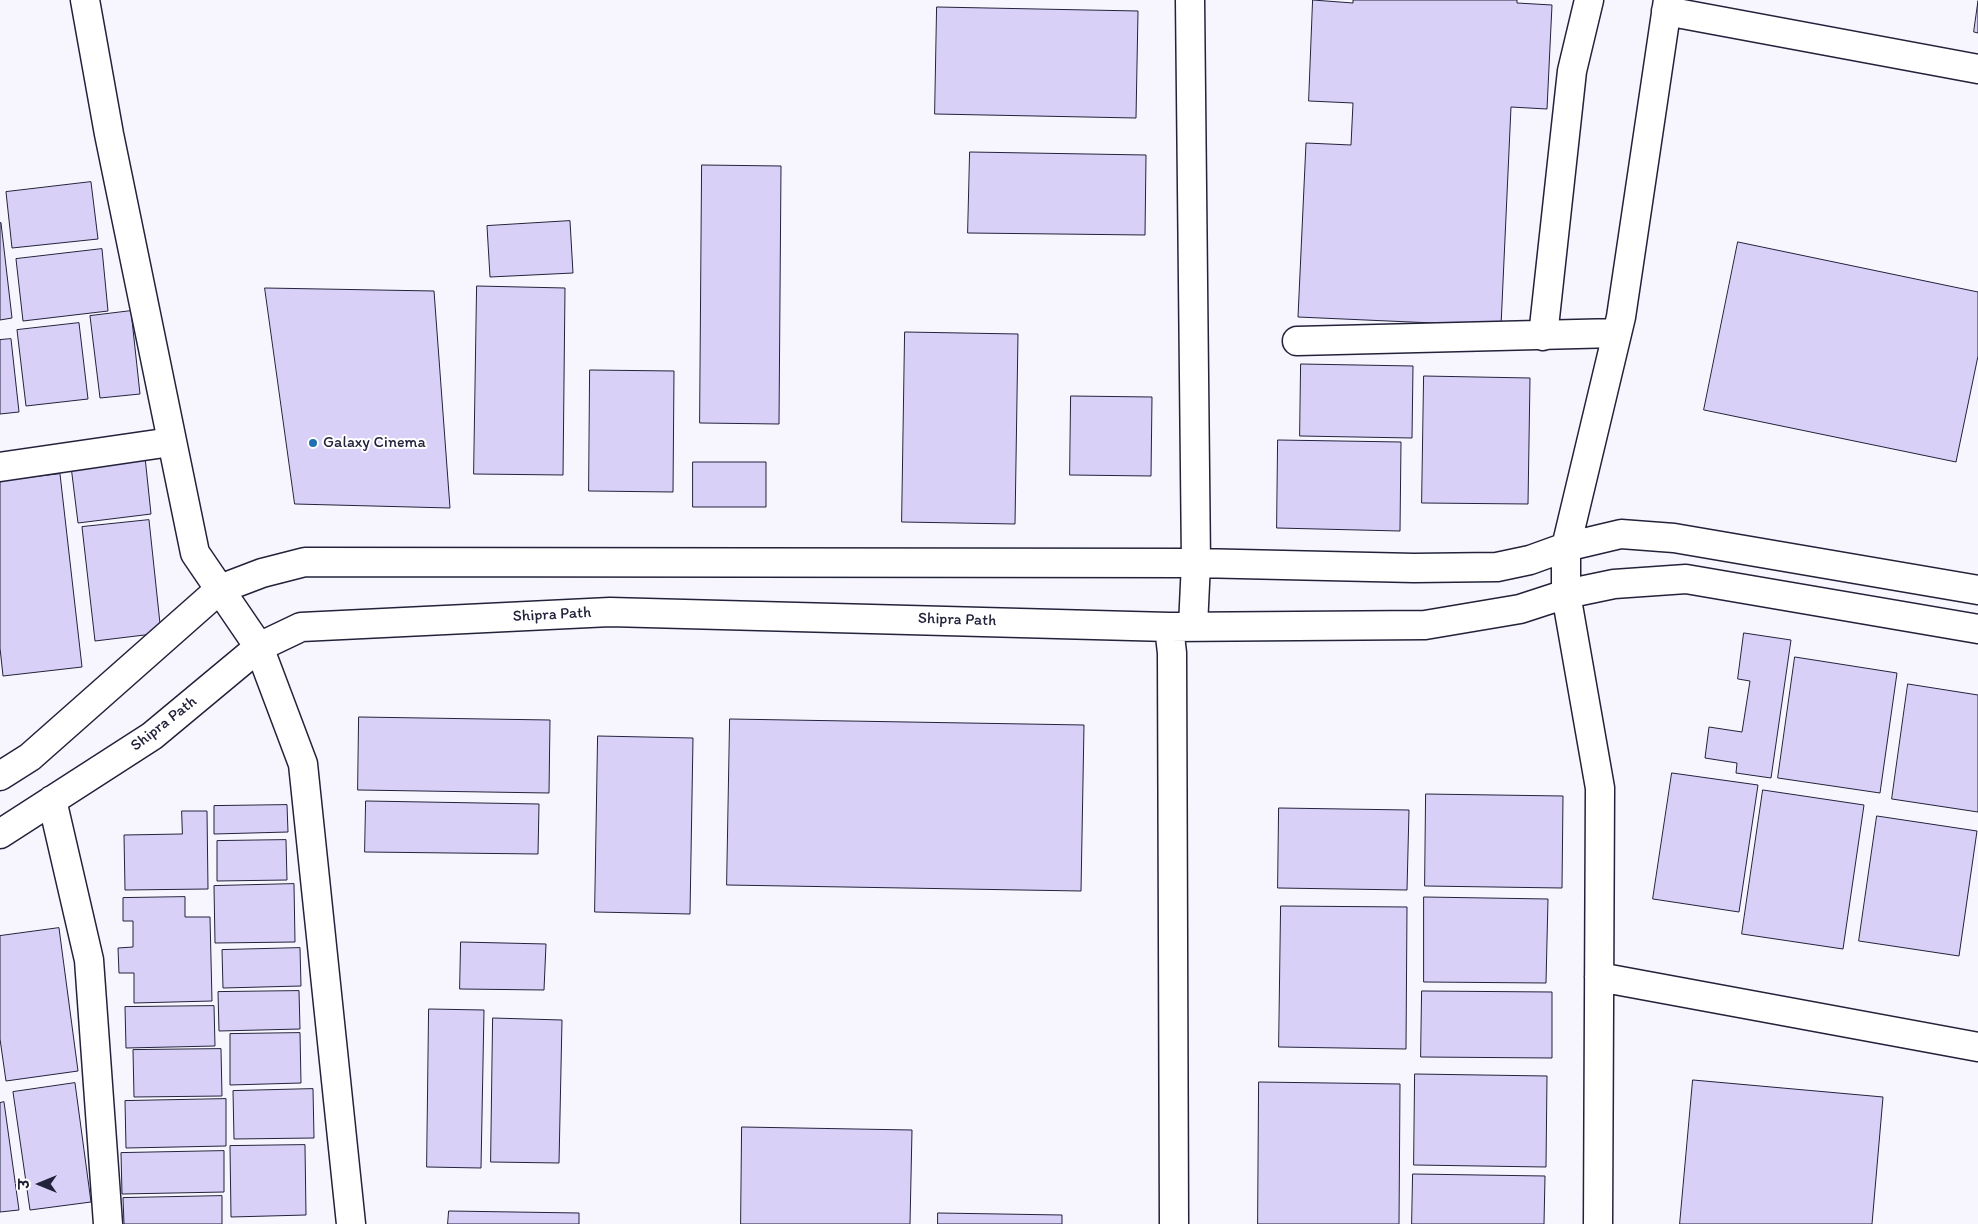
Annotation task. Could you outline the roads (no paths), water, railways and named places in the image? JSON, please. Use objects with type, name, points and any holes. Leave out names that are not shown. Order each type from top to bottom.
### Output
[{"type":"street","points":[[85,0],[171,442],[195,553],[259,647],[304,764],[351,1224]]},
{"type":"street","points":[[1174,1224],[1172,662],[1196,563],[1190,0]]},
{"type":"street","points":[[1544,336],[1572,71],[1589,0]]},
{"type":"street","points":[[1598,1224],[1600,788],[1566,594],[1566,547],[1617,333],[1667,5],[1978,69]]},
{"type":"street","points":[[1297,341],[1617,333]]},
{"type":"street","points":[[0,467],[171,442]]},
{"type":"street","points":[[0,776],[30,757],[220,589],[262,572],[305,562],[1196,563],[1414,568],[1497,567],[1530,560],[1566,547],[1621,534],[1674,538],[1978,590]]},
{"type":"street","name":"Shipra Path","points":[[0,834],[152,736],[259,647],[301,627],[610,612],[1181,627],[1425,625],[1520,609],[1566,594],[1614,584],[1686,580],[1978,629]]},
{"type":"street","points":[[52,800],[89,960],[108,1224]]},
{"type":"street","points":[[1599,977],[1978,1047]]},
{"type":"place","name":"Galaxy Cinema","points":[[313,443]]}]
